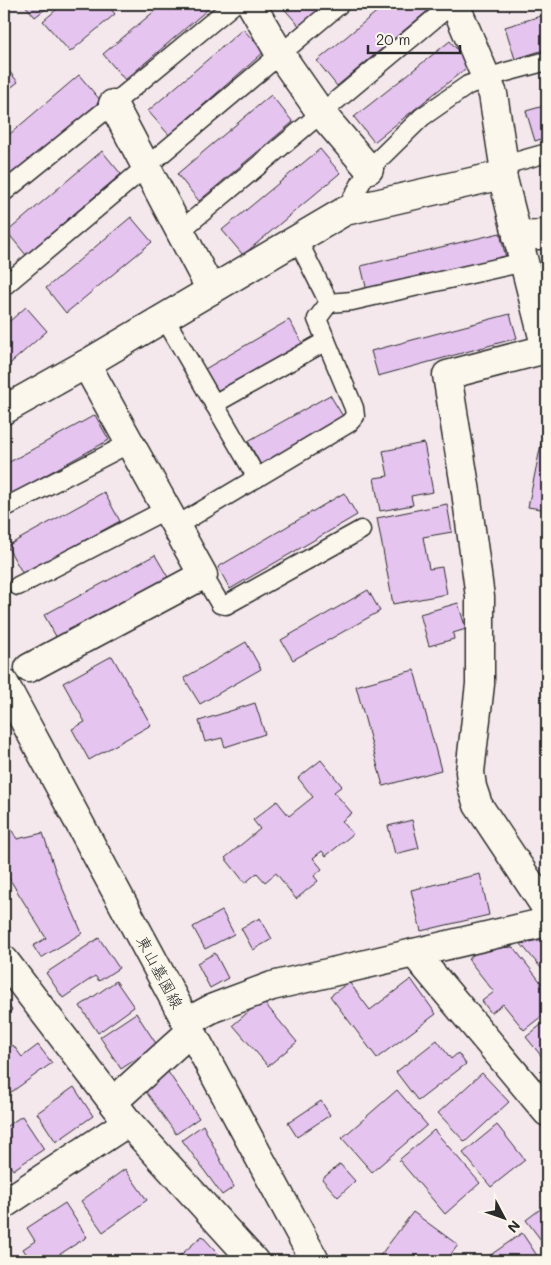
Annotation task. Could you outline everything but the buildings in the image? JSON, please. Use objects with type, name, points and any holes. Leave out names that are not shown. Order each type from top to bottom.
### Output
[{"type":"street","points":[[251,4],[280,54],[321,113],[368,169]]},
{"type":"street","points":[[458,4],[493,94],[503,170],[520,249],[546,349],[447,375],[466,492],[480,597],[480,684],[470,772],[472,787],[478,805],[547,909]]},
{"type":"street","points":[[114,104],[210,290]]},
{"type":"street","points":[[4,410],[86,364],[345,211],[503,170]]},
{"type":"street","points":[[520,249],[538,235],[547,232]]},
{"type":"street","points":[[29,668],[203,575],[86,364]]},
{"type":"street","name":"東山墓園線","points":[[4,683],[315,1261]]},
{"type":"street","points":[[4,1204],[120,1112],[189,1027],[213,1008],[272,986],[547,922]]},
{"type":"street","points":[[414,952],[547,1112]]},
{"type":"street","points":[[4,960],[120,1112],[254,1261]]},
{"type":"lane","points":[[4,192],[234,4]]},
{"type":"lane","points":[[4,286],[340,4]]},
{"type":"lane","points":[[180,231],[321,113],[458,4]]},
{"type":"lane","points":[[345,211],[368,169],[422,118],[468,85],[547,61]]},
{"type":"lane","points":[[503,170],[547,153]]},
{"type":"lane","points":[[298,239],[329,303]]},
{"type":"lane","points":[[18,586],[257,478],[349,423],[356,416],[354,408],[317,319],[329,303],[352,301],[520,249]]},
{"type":"lane","points":[[164,317],[257,478]]},
{"type":"lane","points":[[214,404],[326,341]]},
{"type":"lane","points":[[4,508],[130,443]]},
{"type":"lane","points":[[203,575],[220,604],[226,605],[361,530]]}]
